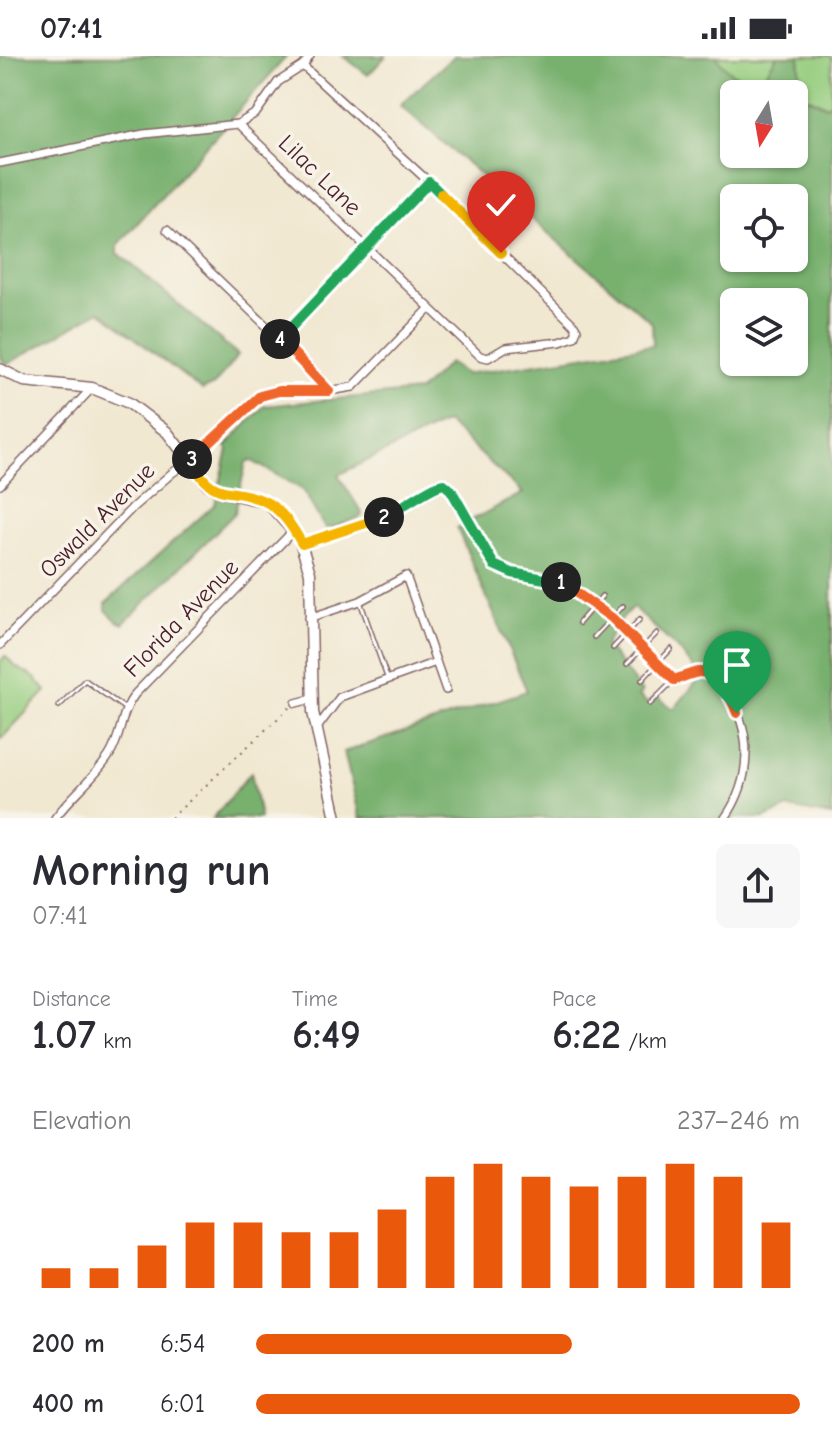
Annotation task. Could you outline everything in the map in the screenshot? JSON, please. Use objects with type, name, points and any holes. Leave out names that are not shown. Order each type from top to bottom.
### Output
[{"type":"street","points":[[0,163],[144,134],[238,124],[256,113],[278,82],[303,66],[310,56]]},
{"type":"street","points":[[279,338],[429,182],[303,66]]},
{"type":"street","name":"Lilac Lane","points":[[238,124],[478,354],[488,358],[505,348],[568,340],[576,335],[574,325],[429,182]]},
{"type":"street","points":[[167,230],[329,391],[349,389],[358,384],[429,309]]},
{"type":"street","points":[[0,369],[24,381],[92,388],[129,403],[154,420],[176,441],[199,475],[212,488],[267,502],[293,531],[302,544],[310,573],[311,699],[315,730],[336,818]]},
{"type":"street","points":[[0,485],[92,388]]},
{"type":"street","name":"Oswald Avenue","points":[[0,645],[133,507],[260,396],[279,391],[329,391]]},
{"type":"street","points":[[302,544],[378,521],[434,485],[444,484],[451,490],[494,565],[512,573],[564,584],[612,618],[674,680],[699,672],[711,675],[733,703],[747,750],[746,772],[738,798],[725,818]]},
{"type":"street","name":"Florida Avenue","points":[[55,818],[109,756],[120,734],[124,708],[293,531]]},
{"type":"street","points":[[309,618],[360,601],[406,576],[446,690]]},
{"type":"street","points":[[315,730],[340,697],[436,662]]},
{"type":"street","points":[[296,703],[311,699]]},
{"type":"lane","points":[[579,623],[602,596]]},
{"type":"lane","points":[[360,601],[388,680]]},
{"type":"lane","points":[[594,637],[623,606]]},
{"type":"lane","points":[[613,648],[640,619]]},
{"type":"lane","points":[[627,664],[657,633]]},
{"type":"lane","points":[[642,680],[671,649]]},
{"type":"lane","points":[[59,706],[85,680],[124,708]]},
{"type":"lane","points":[[650,704],[674,680]]},
{"type":"path","points":[[171,818],[296,703]]},
{"type":"green space","points":[[0,56],[287,56],[118,245],[118,253],[238,355],[214,385],[202,390],[100,311],[6,365],[0,357]]},
{"type":"green space","points":[[343,56],[386,56],[368,75]]},
{"type":"green space","points":[[454,56],[716,56],[735,75],[748,80],[720,80],[720,168],[808,168],[808,98],[827,106],[832,101],[832,816],[788,808],[765,818],[360,818],[344,752],[527,691],[457,528],[523,493],[446,422],[338,475],[362,513],[361,517],[328,529],[303,490],[252,461],[246,462],[235,513],[123,624],[106,610],[106,603],[215,504],[228,450],[226,446],[264,406],[419,391],[449,363],[466,374],[653,345],[652,323],[400,105]],"holes":[[[633,607],[681,652],[701,677],[674,709],[656,696],[648,704],[639,696],[642,692],[605,644]]]},
{"type":"green space","points":[[716,56],[777,58],[762,80],[748,80],[725,67]]},
{"type":"green space","points":[[777,56],[799,56],[801,80],[762,80]]},
{"type":"green space","points":[[799,56],[830,56],[831,105],[808,98],[808,80],[801,80]]},
{"type":"green space","points":[[5,656],[16,667],[34,677],[46,691],[0,740],[0,662]]},
{"type":"green space","points":[[251,772],[260,818],[213,818]]},
{"type":"route","points":[[501,253],[429,182],[279,338],[329,391],[279,391],[260,396],[190,460],[202,480],[216,491],[252,497],[270,504],[302,544],[378,521],[434,485],[444,484],[451,490],[494,565],[504,571],[557,581],[570,587],[612,618],[674,680],[699,672],[711,675],[737,713]]}]
